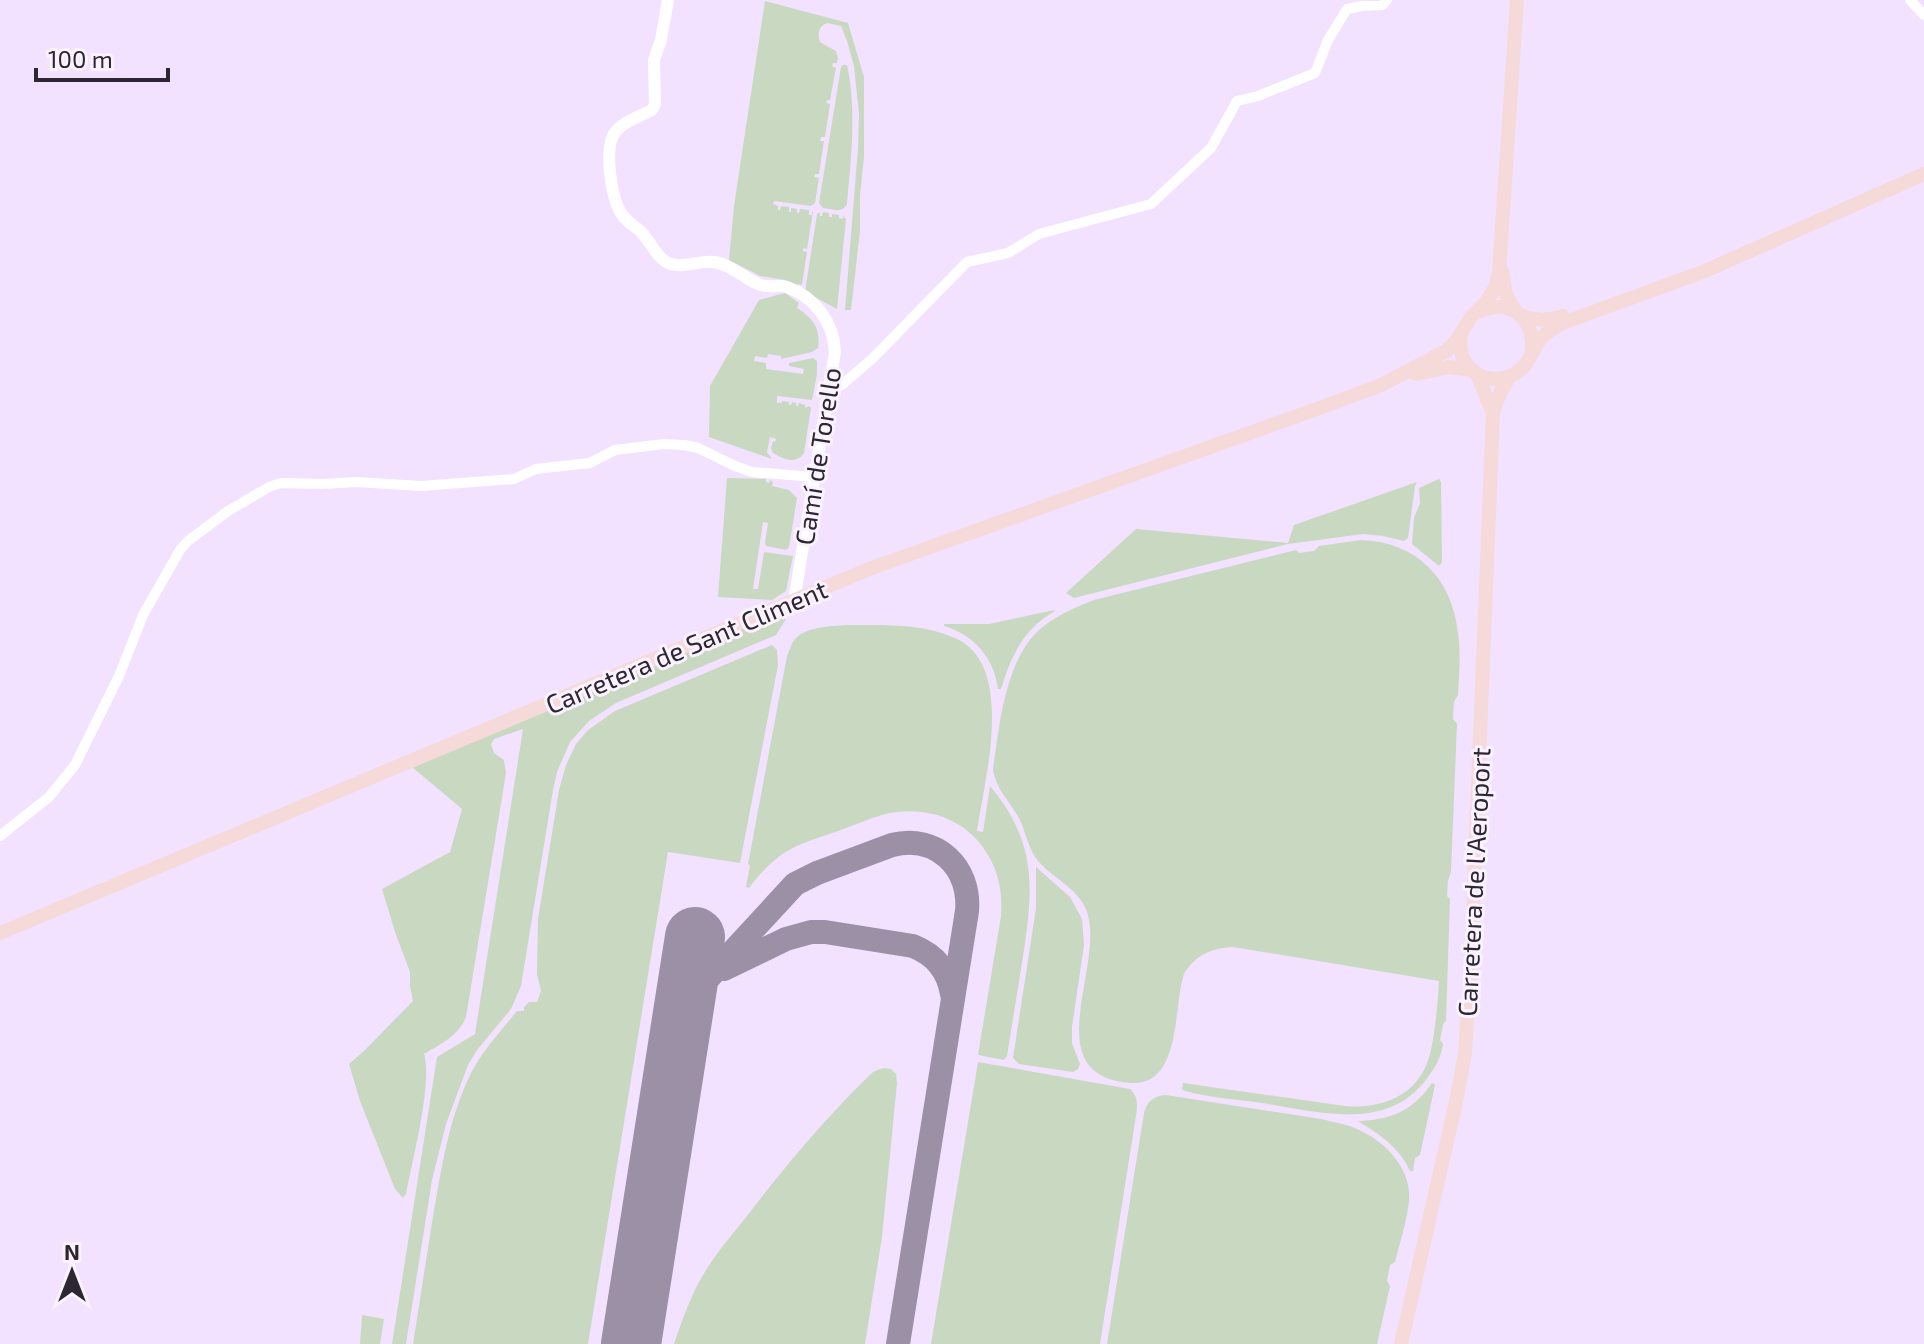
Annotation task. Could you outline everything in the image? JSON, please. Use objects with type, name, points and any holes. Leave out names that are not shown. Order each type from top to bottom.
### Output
[{"type":"main road","points":[[1381,385],[1446,351],[1495,288],[1501,258],[1517,0]]},
{"type":"main road","points":[[1532,350],[1552,329],[1563,323],[1705,271],[1924,174]]},
{"type":"main road","points":[[1477,312],[1501,307],[1537,320],[1549,320],[1737,256]]},
{"type":"main road","points":[[1381,385],[1439,368],[1461,367],[1496,379],[1510,376],[1523,368],[1532,350],[1531,331],[1506,295],[1501,258]]},
{"type":"main road","points":[[1462,331],[1462,356],[1474,372]]},
{"type":"main road","name":"Carretera de l'Aeroport","points":[[1474,372],[1493,413]]},
{"type":"main road","name":"Carretera de l'Aeroport","points":[[1401,1344],[1465,1053],[1493,413],[1510,376]]},
{"type":"main road","name":"Carretera de Sant Climent","points":[[0,933],[895,558],[1381,385]]},
{"type":"street","name":"Camí de Torello","points":[[668,0],[654,60],[655,104],[652,110],[617,130],[611,138],[609,165],[612,185],[620,211],[642,232],[658,255],[669,263],[716,262],[764,287],[786,287],[818,307],[827,319],[834,345],[794,601]]},
{"type":"street","points":[[828,392],[843,384],[872,359],[967,262],[1008,253],[1039,234],[1151,204],[1211,148],[1237,101],[1315,73],[1328,40],[1347,9],[1383,5],[1387,0]]},
{"type":"street","points":[[1910,0],[1924,15]]},
{"type":"street","points":[[0,836],[49,797],[75,765],[109,700],[143,615],[180,550],[228,511],[269,487],[291,482],[431,486],[514,479],[536,469],[590,463],[615,450],[664,444],[698,448],[752,472],[814,477]]},
{"type":"green space","points":[[765,1],[848,23],[864,77],[860,231],[851,310],[845,310],[859,114],[854,66],[841,26],[827,23],[819,33],[820,42],[836,51],[838,58],[832,66],[836,68],[830,100],[826,103],[830,104],[825,137],[821,137],[820,141],[824,141],[819,174],[814,177],[819,178],[815,203],[811,206],[774,201],[773,204],[778,206],[778,210],[781,206],[789,207],[789,212],[791,208],[797,209],[797,213],[800,209],[809,210],[809,215],[813,212],[807,249],[803,248],[807,252],[802,285],[798,284],[797,287],[785,280],[760,276],[729,260],[734,206]]},
{"type":"green space","points":[[843,65],[847,65],[850,82],[852,134],[847,204],[836,210],[823,208],[819,203]]},
{"type":"green space","points":[[820,212],[820,216],[823,212],[829,213],[829,217],[832,214],[846,219],[837,309],[805,292],[817,214]]},
{"type":"green space","points":[[785,293],[799,303],[797,308],[815,325],[818,348],[781,359],[781,356],[768,354],[767,358],[755,356],[754,361],[766,363],[766,369],[803,374],[804,369],[789,366],[789,363],[813,358],[817,361],[812,400],[777,396],[777,403],[789,402],[791,405],[792,402],[798,406],[799,403],[811,408],[804,453],[793,460],[773,453],[771,448],[776,439],[770,437],[767,452],[772,459],[709,437],[710,386],[759,300]]},
{"type":"green space","points":[[727,478],[766,479],[769,483],[770,480],[772,486],[789,490],[797,498],[786,550],[766,546],[768,523],[763,522],[753,589],[758,589],[764,552],[793,556],[786,591],[772,600],[718,597]]},
{"type":"green space","points":[[1439,479],[1442,562],[1439,566],[1412,544],[1414,518],[1420,503],[1419,488]]},
{"type":"green space","points":[[1417,482],[1408,538],[1404,541],[1363,534],[1288,544],[1074,598],[1066,593],[1136,529],[1288,543],[1294,525]]},
{"type":"green space","points":[[1361,540],[1399,548],[1428,567],[1448,596],[1458,633],[1460,657],[1453,719],[1457,724],[1451,872],[1447,896],[1450,899],[1446,1020],[1438,1061],[1412,1095],[1393,1106],[1373,1112],[1306,1111],[1182,1090],[1183,1083],[1345,1106],[1369,1106],[1391,1100],[1411,1087],[1419,1079],[1428,1060],[1439,981],[1233,947],[1205,954],[1193,962],[1184,974],[1172,1042],[1159,1072],[1147,1080],[1131,1083],[1102,1076],[1086,1060],[1079,1039],[1089,958],[1090,932],[1086,909],[1077,895],[1035,857],[1019,818],[1000,789],[993,770],[1006,696],[1018,659],[1045,625],[1094,600],[1296,550],[1299,553],[1314,551],[1319,546]]},
{"type":"green space","points":[[1054,610],[1020,644],[1001,689],[998,689],[992,667],[981,649],[965,635],[944,626],[989,624]]},
{"type":"green space","points":[[780,613],[786,619],[776,635],[616,703],[589,721],[570,742],[553,790],[521,986],[511,1009],[468,1065],[446,1124],[432,1180],[406,1344],[392,1344],[437,1057],[475,1034],[523,729],[494,739],[491,744],[494,753],[504,760],[506,773],[466,1017],[454,1034],[424,1054],[424,1102],[403,1198],[395,1189],[360,1101],[349,1064],[413,1001],[410,972],[382,889],[450,852],[462,809],[412,767]]},
{"type":"green space","points":[[846,625],[902,626],[942,633],[974,652],[986,673],[992,726],[977,831],[983,832],[990,786],[1006,807],[1025,849],[1030,892],[1022,963],[1004,1060],[978,1055],[1001,916],[1000,888],[987,854],[973,835],[962,827],[923,812],[882,815],[791,849],[769,865],[749,888],[746,887],[787,656],[796,638],[806,631]]},
{"type":"green space","points":[[772,645],[777,650],[778,665],[740,863],[668,852],[588,1344],[413,1344],[441,1170],[462,1093],[475,1066],[492,1042],[517,1011],[524,1011],[529,1002],[537,1002],[541,991],[537,975],[538,919],[559,790],[576,744],[588,730],[615,711]]},
{"type":"green space","points":[[1036,867],[1070,897],[1082,919],[1084,945],[1072,1027],[1072,1043],[1080,1064],[1073,1072],[1019,1064],[1013,1058],[1036,908]]},
{"type":"green space","points":[[978,1062],[1130,1089],[1135,1096],[1136,1113],[1100,1344],[931,1344]]},
{"type":"green space","points":[[891,1069],[896,1074],[897,1083],[882,1237],[865,1344],[674,1344],[694,1292],[718,1252],[823,1123],[873,1072]]},
{"type":"green space","points":[[1432,1083],[1435,1085],[1420,1155],[1415,1158],[1413,1171],[1410,1171],[1395,1148],[1358,1121],[1380,1119],[1400,1112],[1417,1101]]},
{"type":"green space","points":[[1166,1095],[1344,1124],[1367,1134],[1395,1158],[1406,1178],[1409,1201],[1395,1262],[1390,1265],[1387,1281],[1390,1286],[1377,1344],[1107,1344],[1144,1113],[1152,1100]]},
{"type":"green space","points":[[362,1315],[384,1319],[380,1344],[360,1344]]},
{"type":"taxiway","points":[[682,1021],[701,986],[795,884],[892,845],[908,843],[936,849],[957,868],[967,895],[967,911],[898,1344]]},
{"type":"taxiway","points":[[724,969],[786,939],[811,932],[825,932],[913,946],[934,959],[944,971],[952,994]]},
{"type":"runway","points":[[631,1344],[695,937]]}]
